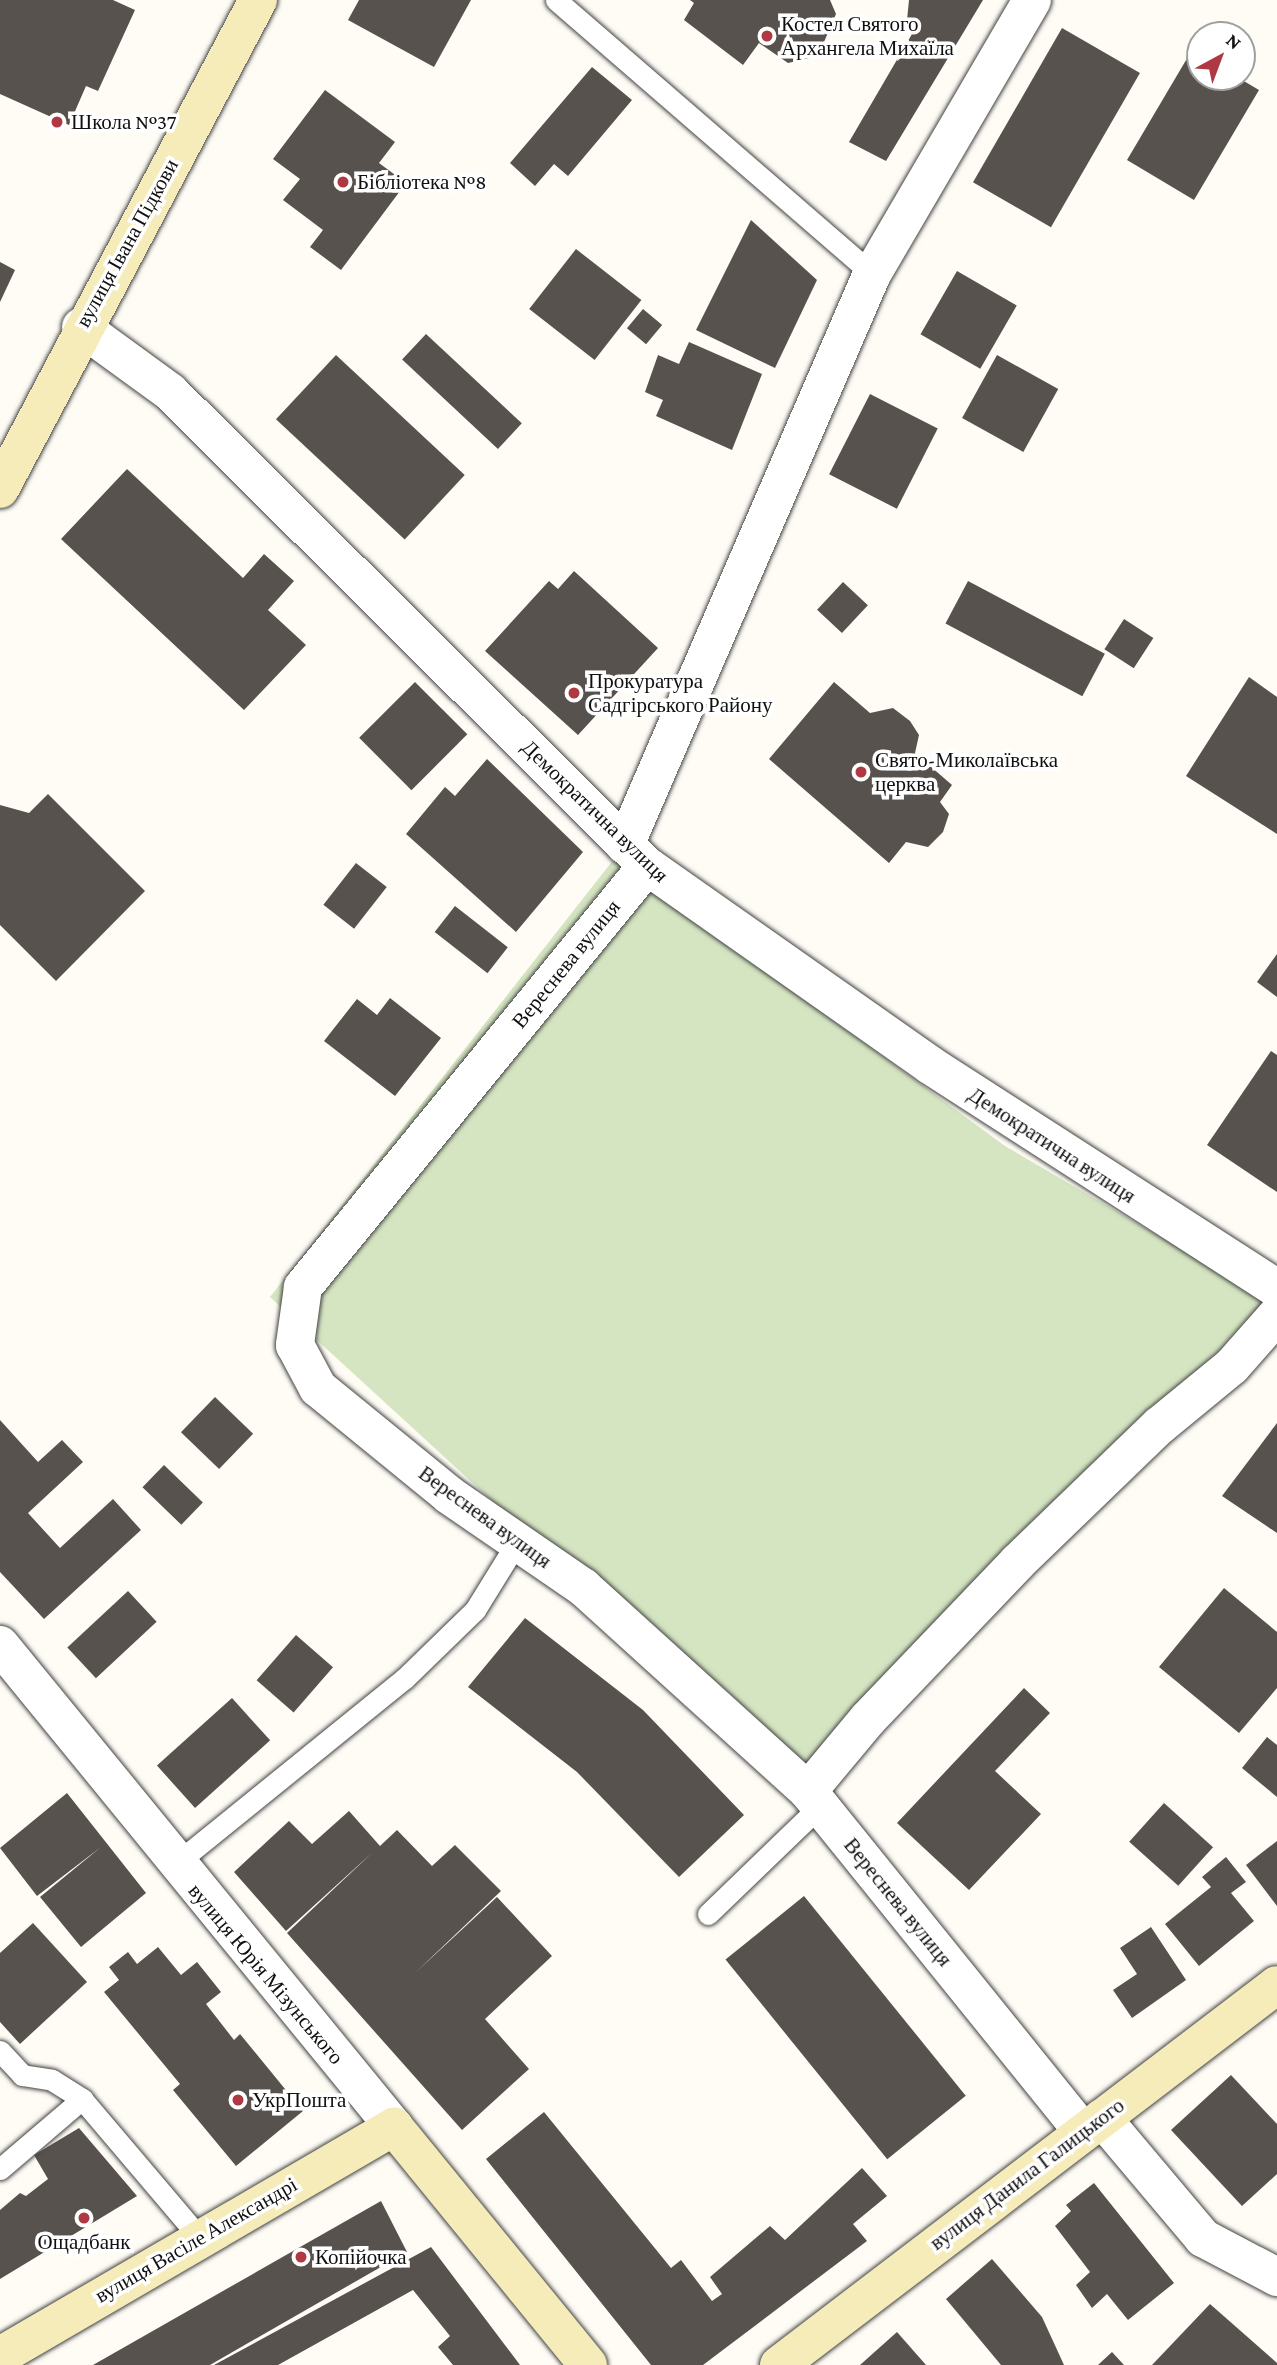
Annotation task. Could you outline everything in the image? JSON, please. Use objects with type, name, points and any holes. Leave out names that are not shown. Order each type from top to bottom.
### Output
[{"type":"street","name":"вулиця Івана Підкови","points":[[0,489],[81,327],[258,0]]},
{"type":"street","name":"Вереснева вулиця","points":[[1032,0],[872,274],[636,855],[303,1287],[295,1345],[317,1388],[450,1495],[583,1587],[814,1798],[1093,2125],[1203,2238],[1273,2268]]},
{"type":"street","name":"Демократична вулиця","points":[[81,327],[170,393],[636,855],[973,1094],[1277,1289]]},
{"type":"street","points":[[814,1798],[868,1719],[1018,1562],[1159,1426],[1231,1366],[1277,1315]]},
{"type":"street","name":"вулиця Юрія Мізунського","points":[[0,1645],[174,1865],[394,2127],[588,2365]]},
{"type":"street","name":"вулиця Данила Галицького","points":[[779,2365],[1277,1985]]},
{"type":"street","name":"вулиця Васіле Александрі","points":[[0,2356],[199,2237],[394,2127]]},
{"type":"lane","points":[[556,0],[872,274]]},
{"type":"lane","points":[[174,1865],[404,1679],[475,1609],[517,1542]]},
{"type":"lane","points":[[708,1914],[814,1798]]},
{"type":"lane","points":[[0,2051],[23,2075],[52,2080],[82,2099],[199,2237]]},
{"type":"lane","points":[[0,2169],[82,2099]]},
{"type":"green space","points":[[614,859],[1005,1146],[1277,1305],[808,1791],[270,1297]]},
{"type":"building","points":[[0,0],[113,0],[135,10],[98,91],[86,86],[69,125],[0,94]]},
{"type":"building","points":[[359,0],[471,0],[434,67],[348,20]]},
{"type":"building","name":"Костел Святого Архангела Михаїла","points":[[690,0],[830,0],[836,14],[818,56],[788,63],[759,43],[743,65],[684,20],[694,3]]},
{"type":"building","points":[[909,0],[983,0],[886,161],[849,142],[912,34],[906,30]]},
{"type":"building","points":[[1062,28],[1140,73],[1051,227],[973,182]]},
{"type":"building","points":[[1186,60],[1186,91],[1259,90],[1194,200],[1127,160]]},
{"type":"building","points":[[592,67],[632,100],[568,176],[554,164],[535,186],[510,163]]},
{"type":"building","points":[[325,90],[395,142],[379,163],[406,183],[341,270],[310,247],[323,230],[283,200],[300,179],[273,159]]},
{"type":"building","points":[[751,220],[817,280],[775,368],[696,330]]},
{"type":"building","points":[[576,249],[641,300],[595,360],[529,309]]},
{"type":"building","points":[[0,262],[15,270],[0,302]]},
{"type":"building","points":[[957,271],[1017,305],[980,369],[920,334]]},
{"type":"building","points":[[643,309],[662,325],[646,344],[627,328]]},
{"type":"building","points":[[426,334],[522,423],[498,449],[402,360]]},
{"type":"building","points":[[689,342],[762,374],[732,450],[656,416],[663,400],[645,392],[658,355],[679,364]]},
{"type":"building","points":[[336,355],[465,475],[405,539],[276,419]]},
{"type":"building","points":[[997,355],[1058,389],[1023,452],[962,418]]},
{"type":"building","points":[[870,394],[938,429],[897,509],[829,474]]},
{"type":"building","points":[[127,469],[243,578],[264,554],[294,581],[268,610],[306,645],[244,710],[61,539]]},
{"type":"building","name":"Прокуратура Садгірського Району","points":[[574,571],[658,648],[578,735],[485,651],[549,581],[558,589]]},
{"type":"building","points":[[968,581],[1105,654],[1082,696],[945,623]]},
{"type":"building","points":[[843,582],[868,605],[842,633],[817,610]]},
{"type":"building","points":[[1124,619],[1153,638],[1134,668],[1104,649]]},
{"type":"building","points":[[1249,677],[1277,697],[1277,834],[1186,776]]},
{"type":"building","points":[[415,682],[467,734],[411,790],[359,738]]},
{"type":"building","name":"Свято-Миколаївська церква","points":[[834,682],[870,713],[893,708],[910,721],[919,735],[915,753],[952,785],[940,802],[949,814],[943,832],[928,847],[906,842],[889,863],[769,759]]},
{"type":"building","points":[[487,759],[583,852],[516,932],[406,834],[445,787],[455,796]]},
{"type":"building","points":[[48,794],[145,891],[56,981],[0,925],[0,805],[29,813]]},
{"type":"building","points":[[356,863],[387,887],[354,929],[323,905]]},
{"type":"building","points":[[455,906],[508,947],[487,973],[435,932]]},
{"type":"building","points":[[1277,954],[1277,997],[1257,982]]},
{"type":"building","points":[[390,998],[441,1038],[395,1096],[324,1041],[357,999],[377,1015]]},
{"type":"building","points":[[1271,1051],[1277,1055],[1277,1192],[1207,1145]]},
{"type":"building","points":[[215,1397],[253,1434],[219,1469],[181,1432]]},
{"type":"building","points":[[0,1420],[38,1462],[62,1440],[83,1462],[28,1513],[60,1548],[113,1499],[141,1530],[44,1619],[0,1572]]},
{"type":"building","points":[[1277,1423],[1277,1533],[1222,1496]]},
{"type":"building","points":[[164,1465],[203,1503],[181,1525],[142,1487]]},
{"type":"building","points":[[1224,1588],[1277,1632],[1277,1688],[1239,1733],[1159,1667]]},
{"type":"building","points":[[128,1591],[157,1622],[96,1678],[67,1648]]},
{"type":"building","points":[[525,1618],[643,1710],[744,1815],[679,1877],[577,1772],[468,1687]]},
{"type":"building","points":[[296,1635],[333,1667],[294,1712],[257,1680]]},
{"type":"building","points":[[1024,1688],[1050,1713],[995,1771],[1041,1814],[969,1890],[897,1823]]},
{"type":"building","points":[[232,1698],[270,1740],[195,1808],[157,1766]]},
{"type":"building","points":[[1267,1737],[1277,1745],[1277,1797],[1242,1768]]},
{"type":"building","points":[[67,1793],[146,1893],[81,1947],[40,1897],[101,1847],[37,1896],[0,1848]]},
{"type":"building","points":[[1164,1803],[1213,1847],[1178,1886],[1129,1842]]},
{"type":"building","points":[[349,1811],[380,1846],[397,1830],[432,1866],[455,1845],[501,1891],[414,1974],[497,1897],[552,1956],[485,2019],[529,2069],[462,2130],[287,1933],[373,1852],[286,1931],[234,1872],[289,1821],[312,1844]]},
{"type":"building","points":[[1277,1841],[1277,1906],[1246,1865]]},
{"type":"building","points":[[1226,1857],[1246,1882],[1231,1893],[1254,1921],[1199,1966],[1165,1924],[1211,1887],[1202,1877]]},
{"type":"building","points":[[804,1896],[966,2096],[887,2159],[726,1960]]},
{"type":"building","points":[[33,1923],[87,1982],[20,2044],[0,2022],[0,1953]]},
{"type":"building","points":[[1151,1927],[1186,1980],[1132,2018],[1113,1990],[1137,1974],[1120,1948]]},
{"type":"building","points":[[158,1947],[181,1975],[197,1962],[221,1992],[206,2004],[234,2040],[240,2034],[303,2111],[236,2166],[173,2090],[180,2084],[104,1992],[119,1980],[109,1967],[128,1952],[137,1964]]},
{"type":"building","points":[[1231,2075],[1277,2124],[1277,2174],[1242,2206],[1171,2130]]},
{"type":"building","points":[[544,2112],[671,2268],[681,2260],[712,2301],[722,2294],[710,2277],[770,2226],[785,2240],[862,2168],[887,2196],[853,2224],[867,2241],[703,2365],[651,2365],[486,2159]]},
{"type":"building","points":[[79,2128],[137,2196],[0,2279],[0,2210],[20,2193],[26,2196],[48,2179],[34,2155]]},
{"type":"building","points":[[1094,2183],[1174,2283],[1128,2320],[1107,2294],[1092,2308],[1076,2285],[1090,2272],[1055,2226],[1071,2211],[1066,2205]]},
{"type":"building","points":[[381,2201],[407,2252],[210,2365],[93,2365]]},
{"type":"building","points":[[431,2247],[520,2365],[453,2365],[438,2347],[450,2336],[413,2290],[278,2365],[214,2365]]},
{"type":"building","points":[[992,2259],[1042,2317],[1064,2365],[1001,2365],[946,2299]]},
{"type":"building","points":[[1210,2304],[1277,2363],[1277,2365],[1152,2365]]},
{"type":"building","points":[[897,2332],[926,2365],[860,2365]]},
{"type":"building","points":[[1112,2352],[1124,2365],[1098,2365]]},
{"type":"place","name":"Костел Святого Архангела Михаїла","points":[[767,36]]},
{"type":"place","name":"Школа №37","points":[[57,122]]},
{"type":"place","name":"Бібліотека №8","points":[[343,182]]},
{"type":"place","name":"Прокуратура Садгірського Району","points":[[574,693]]},
{"type":"place","name":"Свято-Миколаївська церква","points":[[861,772]]},
{"type":"place","name":"УкрПошта","points":[[238,2100]]},
{"type":"place","name":"Ощадбанк","points":[[84,2218]]},
{"type":"place","name":"Копійочка","points":[[301,2257]]}]
